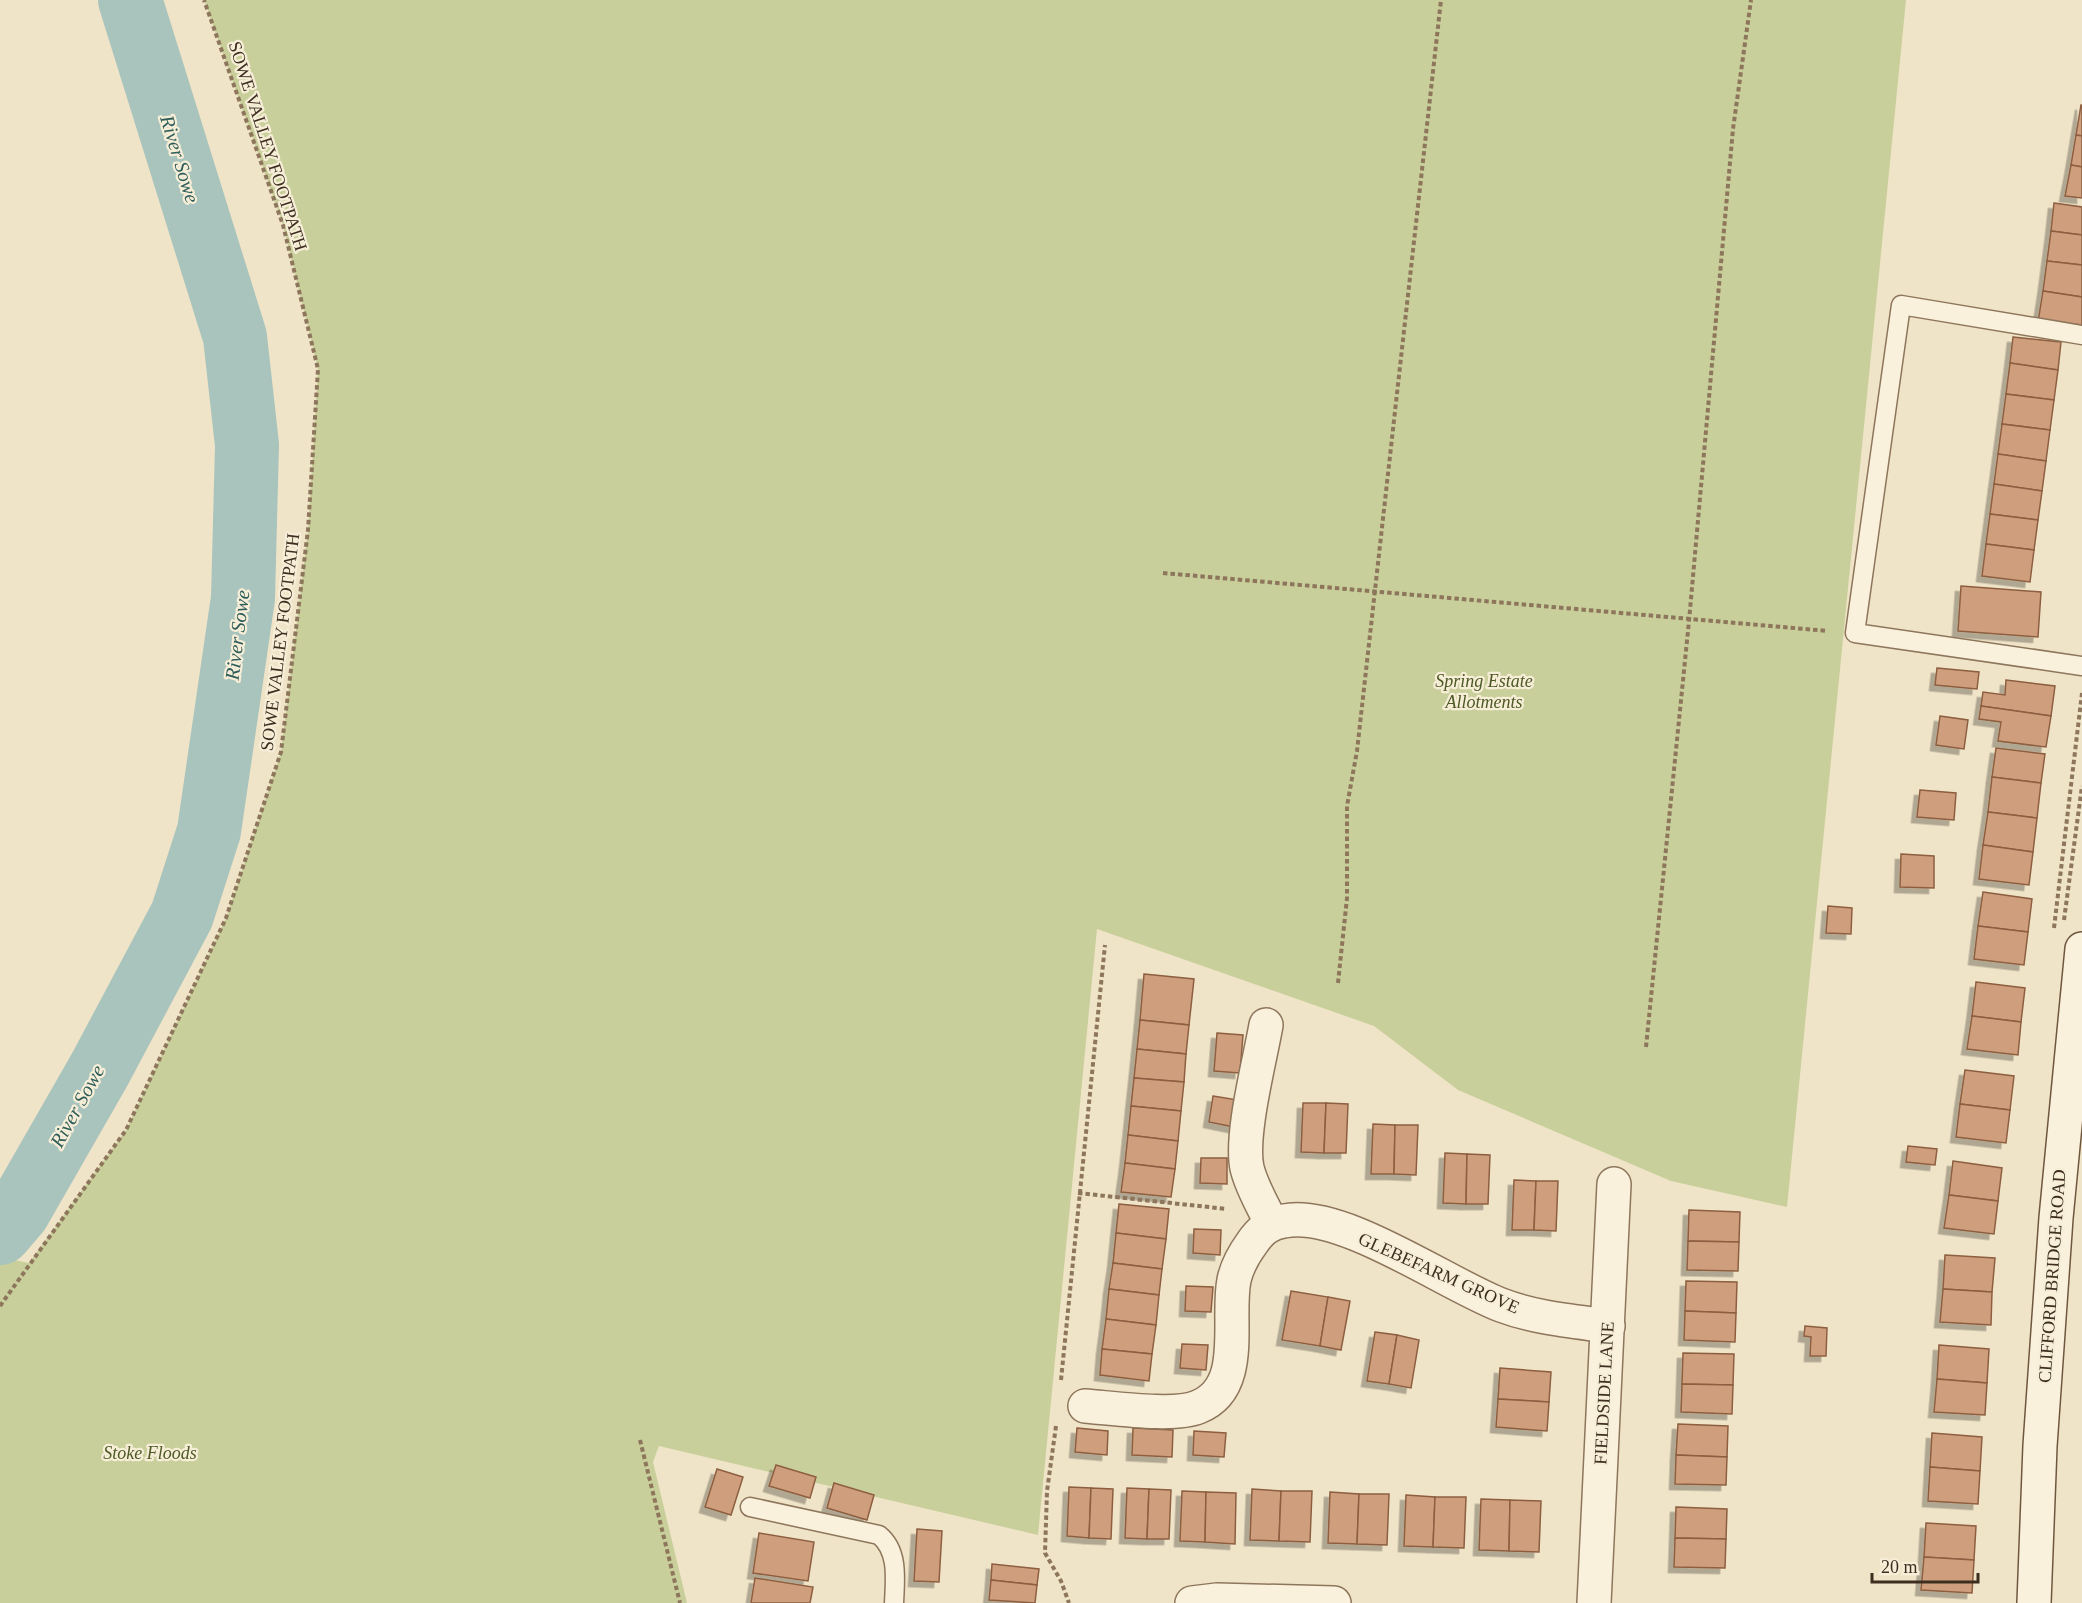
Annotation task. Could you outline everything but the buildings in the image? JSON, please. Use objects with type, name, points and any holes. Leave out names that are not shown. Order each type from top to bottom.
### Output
[{"type":"street","name":"CLIFFORD BRIDGE ROAD","points":[[2034,1603],[2040,1446],[2056,1218],[2082,949]]},
{"type":"street","points":[[1071,1412],[1180,1411],[1197,1408],[1209,1401],[1227,1377],[1231,1358],[1234,1282],[1238,1266],[1268,1215],[1247,1168],[1245,1145],[1266,1024]]},
{"type":"street","name":"FIELDSIDE LANE","points":[[1594,1603],[1614,1184]]},
{"type":"street","name":"GLEBEFARM GROVE","points":[[1268,1215],[1300,1219],[1344,1230],[1391,1250],[1501,1305],[1526,1313],[1608,1326]]},
{"type":"street","points":[[1192,1603],[1217,1600],[1334,1603]]},
{"type":"lane","points":[[2082,335],[1901,305],[1855,633],[2082,666]]},
{"type":"lane","points":[[750,1507],[879,1535],[890,1548],[895,1563],[894,1603]]},
{"type":"path","name":"SOWE VALLEY FOOTPATH","points":[[0,1306],[126,1130],[226,918],[281,752],[308,530],[318,369],[283,225],[204,0]]},
{"type":"path","points":[[1338,983],[1347,898],[1347,806],[1357,751],[1372,592],[1441,0]]},
{"type":"path","points":[[1646,1047],[1689,621],[1733,129],[1751,0]]},
{"type":"path","points":[[1163,573],[1689,621],[1855,633]]},
{"type":"path","points":[[1061,1383],[1078,1193],[1105,945]]},
{"type":"path","points":[[1078,1193],[1268,1215]]},
{"type":"path","points":[[1069,1603],[1061,1581],[1045,1553],[1047,1491],[1071,1412]]},
{"type":"path","points":[[640,1440],[680,1603]]},
{"type":"green space","points":[[204,0],[1906,0],[1787,1207],[1671,1181],[1458,1090],[1374,1026],[1097,929],[1038,1535],[659,1446],[653,1462],[687,1603],[0,1603],[0,1257],[29,1263],[126,1130],[226,918],[281,752],[308,530],[318,369],[283,225]]},
{"type":"waterway","name":"River Sowe","points":[[0,1233],[18,1212],[100,1069],[182,915],[209,831],[243,598],[247,445],[235,337],[130,0]]},
{"type":"park label","name":"Spring Estate Allotments","points":[[1484,691]]},
{"type":"park label","name":"Stoke Floods","points":[[150,1453]]}]
